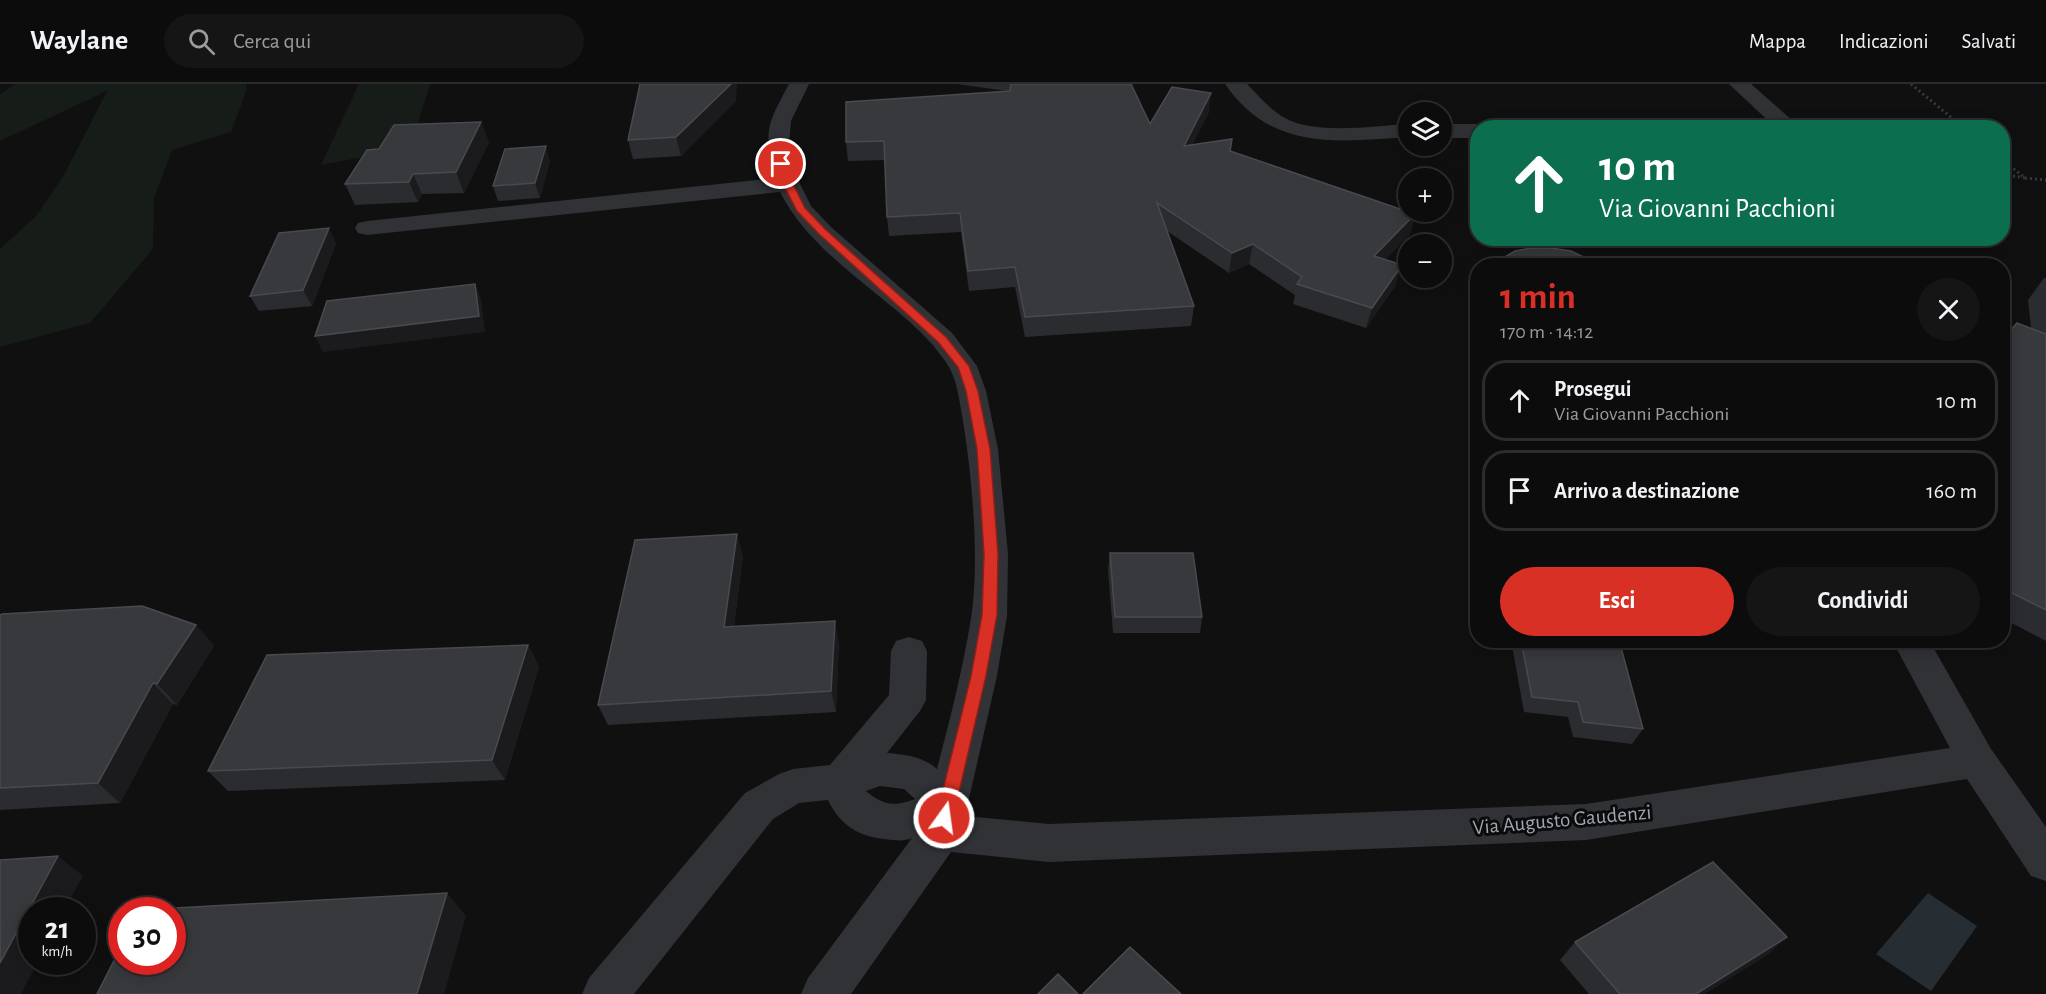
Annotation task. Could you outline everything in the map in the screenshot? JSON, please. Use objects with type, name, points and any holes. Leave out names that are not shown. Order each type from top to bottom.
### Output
[{"type":"street","points":[[799,84],[780,121],[778,144],[788,184],[801,209],[822,232],[955,352],[969,379],[983,449],[991,554],[989,615],[979,676],[944,818],[899,889],[824,994]]},
{"type":"street","points":[[1235,84],[1276,122],[1293,129],[1317,132],[1398,131]]},
{"type":"street","points":[[1739,84],[1781,120]]},
{"type":"street","points":[[1452,131],[1470,131]]},
{"type":"street","points":[[367,228],[788,184]]},
{"type":"street","points":[[1914,648],[1977,761],[2046,861]]},
{"type":"street","points":[[604,994],[759,807],[793,786],[840,782],[907,700],[909,651]]},
{"type":"street","name":"Via Augusto Gaudenzi","points":[[944,818],[1023,842],[1049,843],[1586,822],[1977,761]]},
{"type":"street","points":[[840,782],[848,800],[868,819],[903,823],[944,818]]},
{"type":"path","points":[[1911,84],[1954,120]]},
{"type":"path","points":[[2010,166],[2025,178]]},
{"type":"path","points":[[2010,175],[2046,180]]},
{"type":"shaded area","points":[[16,84],[246,84],[247,89],[231,132],[172,150],[154,198],[153,249],[90,323],[0,347],[0,249],[37,215],[64,175],[107,91],[0,141],[0,94]]},
{"type":"shaded area","points":[[359,84],[430,84],[410,148],[321,165]]},
{"type":"shaded area","points":[[1928,893],[1977,926],[1931,991],[1876,954]]},
{"type":"building","points":[[640,84],[731,84],[676,137],[628,140]]},
{"type":"building","points":[[1011,84],[1131,84],[1150,124],[1172,87],[1211,93],[1184,146],[1232,139],[1230,151],[1398,208],[1398,222],[1407,222],[1374,256],[1398,264],[1398,271],[1372,308],[1297,284],[1302,277],[1253,244],[1232,253],[1157,203],[1194,306],[1025,317],[1015,267],[968,271],[960,213],[887,217],[884,141],[846,142],[846,102],[1010,91]]},
{"type":"building","points":[[481,122],[456,172],[413,174],[409,182],[345,184],[367,150],[379,149],[394,125]]},
{"type":"building","points":[[546,146],[535,183],[493,186],[505,149]]},
{"type":"building","points":[[329,228],[303,290],[250,296],[279,233]]},
{"type":"building","points":[[1551,248],[1571,251],[1585,258],[1503,258],[1515,251]]},
{"type":"building","points":[[475,284],[479,316],[315,336],[327,301]]},
{"type":"building","points":[[2017,323],[2046,334],[2046,610],[2010,592],[2010,331]]},
{"type":"building","points":[[737,534],[724,627],[835,621],[831,691],[598,705],[635,540]]},
{"type":"building","points":[[1110,553],[1193,553],[1202,617],[1115,617]]},
{"type":"building","points":[[142,606],[196,625],[157,684],[153,683],[98,783],[0,788],[0,615]]},
{"type":"building","points":[[528,645],[492,760],[208,771],[267,655]]},
{"type":"building","points":[[1523,648],[1621,648],[1643,729],[1583,722],[1578,702],[1532,697]]},
{"type":"building","points":[[58,856],[36,897],[18,897],[18,930],[0,963],[0,860]]},
{"type":"building","points":[[1713,862],[1787,937],[1696,994],[1620,994],[1575,942]]},
{"type":"building","points":[[447,893],[417,994],[97,994],[108,972],[108,975],[186,975],[186,907]]},
{"type":"building","points":[[1130,947],[1181,994],[1083,994]]},
{"type":"building","points":[[1058,974],[1078,994],[1038,994]]},
{"type":"route","points":[[781,164],[801,209],[822,232],[955,352],[969,379],[972,391],[983,449],[991,554],[989,615],[979,676],[944,818]]}]
